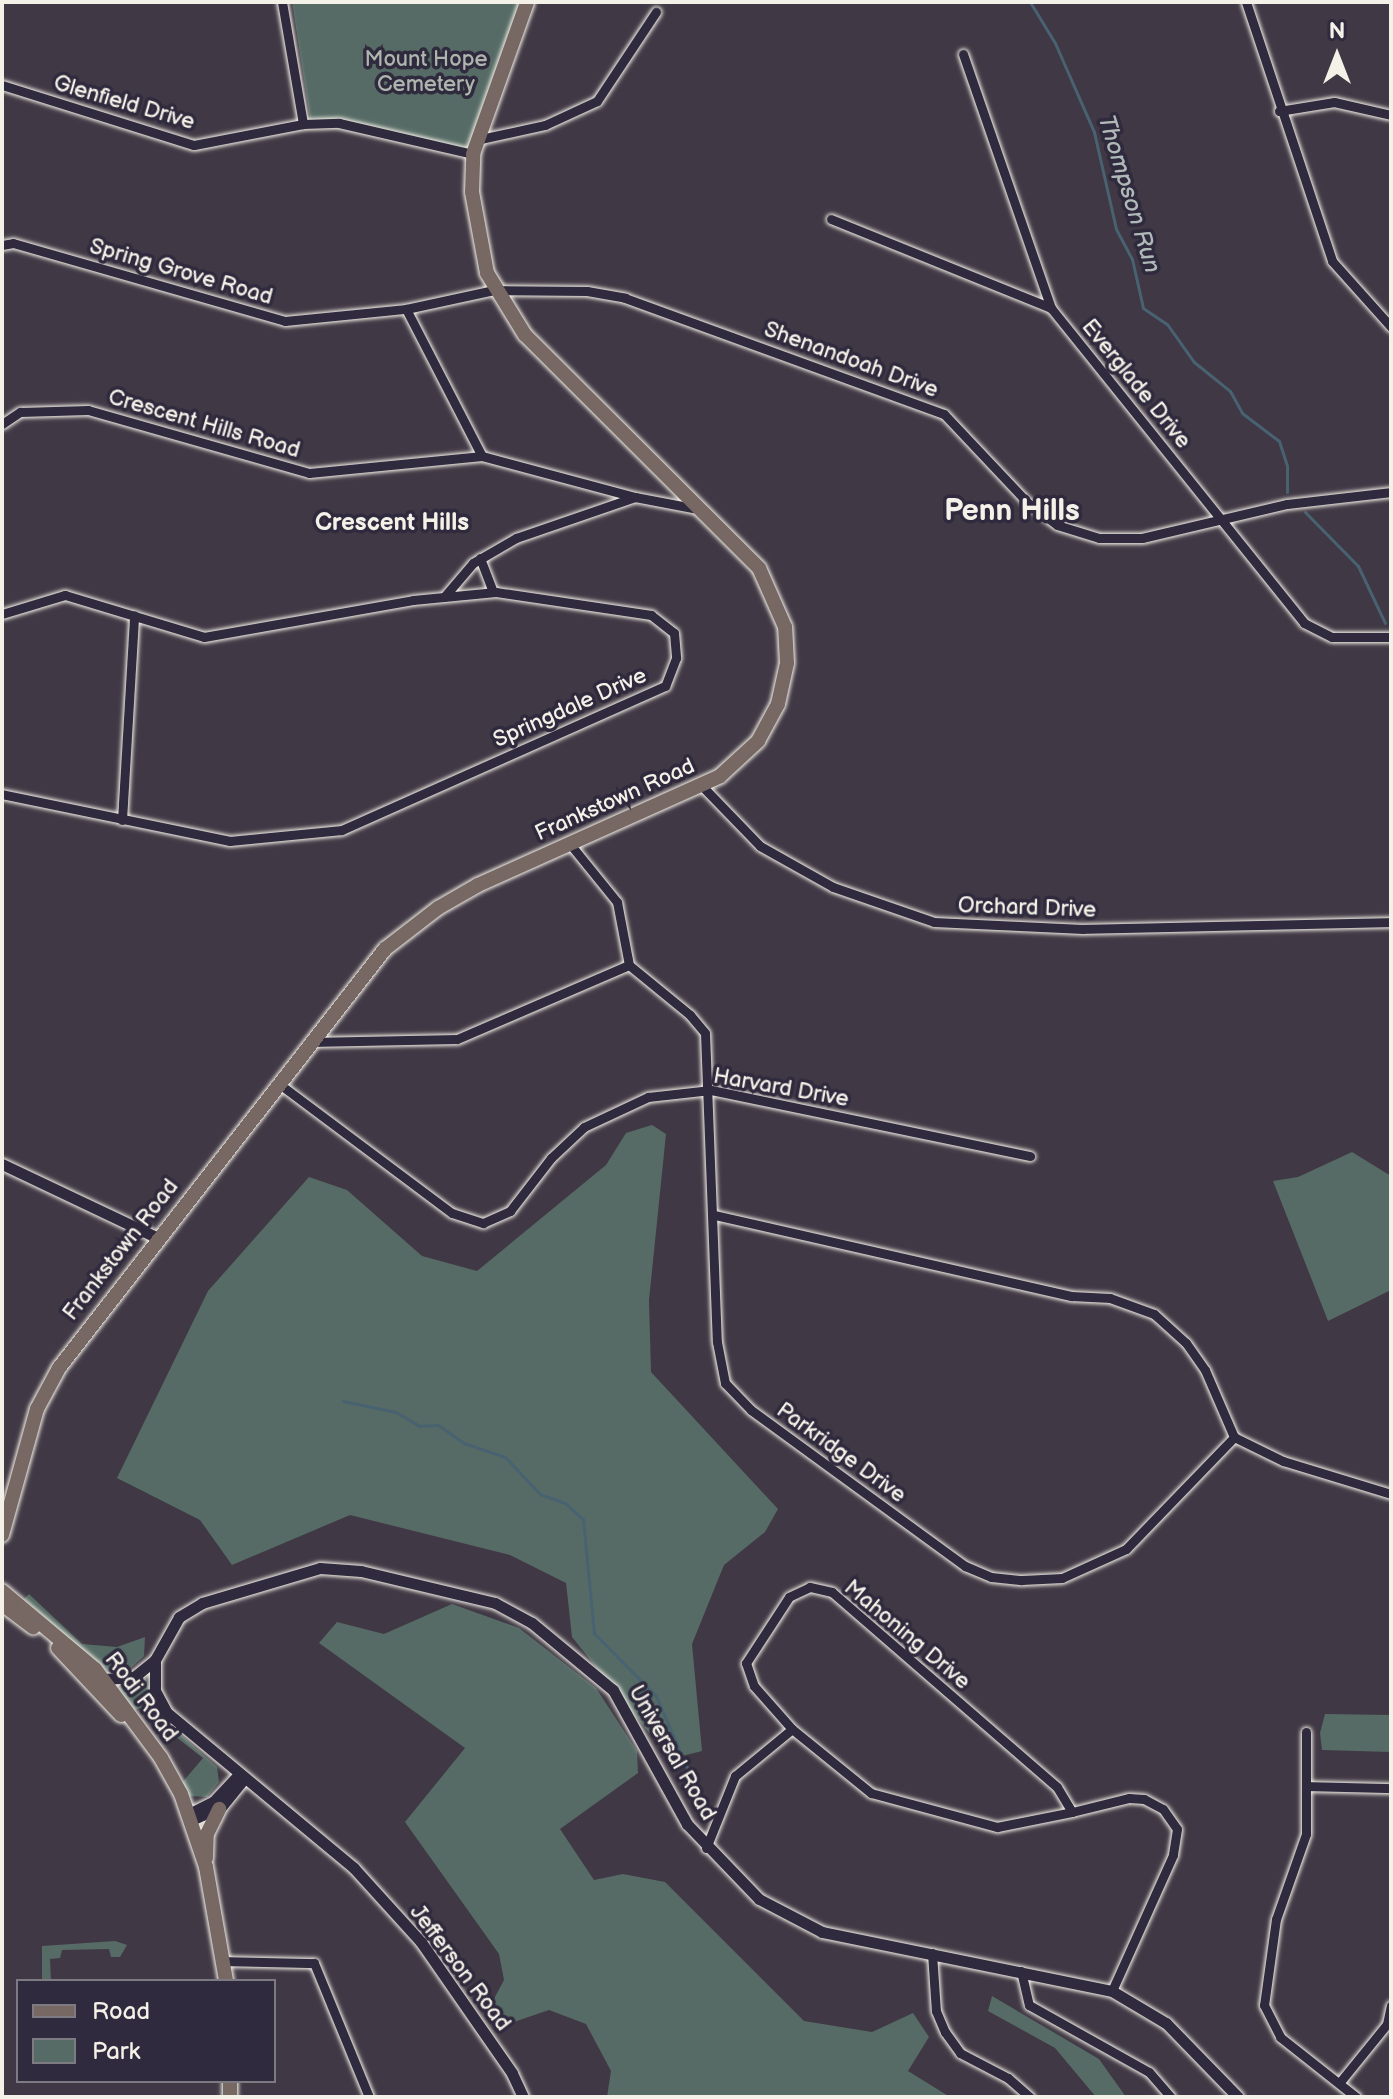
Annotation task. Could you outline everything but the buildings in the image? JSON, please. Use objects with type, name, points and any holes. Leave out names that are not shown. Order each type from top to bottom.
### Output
[{"type":"main road","name":"Frankstown Road","points":[[2,1535],[46,1389],[158,1238],[365,971],[418,922],[478,885],[703,787],[734,766],[766,729],[783,690],[787,642],[780,610],[759,568],[525,335],[494,290],[476,220],[474,147],[527,2]]},
{"type":"main road","name":"Rodi Road","points":[[2,1591],[104,1679],[161,1758],[206,1867],[226,1979]]},
{"type":"main road","name":"Rodi Road","points":[[2,1604],[63,1652],[112,1703],[188,1818]]},
{"type":"main road","points":[[206,1867],[207,1834],[219,1809]]},
{"type":"street","points":[[282,2],[303,124]]},
{"type":"street","points":[[1246,2],[1279,111],[1332,261],[1391,327]]},
{"type":"street","points":[[474,147],[545,125],[597,101],[656,12]]},
{"type":"street","name":"Everglade Drive","points":[[963,54],[1051,308],[1304,623],[1332,637],[1391,637]]},
{"type":"street","name":"Glenfield Drive","points":[[2,85],[194,145],[303,124],[339,123],[474,147]]},
{"type":"street","points":[[1279,111],[1334,102],[1391,115]]},
{"type":"street","points":[[831,219],[1051,308]]},
{"type":"street","name":"Spring Grove Road","points":[[2,245],[13,243],[285,321],[406,309],[494,290]]},
{"type":"street","name":"Shenandoah Drive","points":[[494,290],[587,291],[625,298],[944,414],[1028,503],[1057,525],[1099,538],[1142,538],[1287,504],[1391,492]]},
{"type":"street","points":[[406,309],[482,456]]},
{"type":"street","name":"Crescent Hills Road","points":[[2,424],[20,412],[88,410],[309,473],[482,456],[635,497],[702,509]]},
{"type":"street","points":[[444,598],[480,558],[516,538],[635,497]]},
{"type":"street","points":[[480,558],[493,592]]},
{"type":"street","name":"Springdale Drive","points":[[2,614],[65,595],[204,637],[493,592],[651,615],[674,633],[676,658],[665,686],[342,830],[230,841],[2,794]]},
{"type":"street","points":[[122,820],[134,615]]},
{"type":"street","name":"Orchard Drive","points":[[703,787],[760,846],[833,887],[934,922],[1083,929],[1391,922]]},
{"type":"street","points":[[310,1042],[457,1039],[629,965],[617,902],[570,844]]},
{"type":"street","name":"Parkridge Drive","points":[[629,965],[690,1015],[705,1033],[711,1090],[717,1342],[725,1383],[751,1410],[965,1566],[991,1577],[1022,1580],[1062,1578],[1092,1568],[1126,1549],[1163,1515],[1234,1437]]},
{"type":"street","name":"Harvard Drive","points":[[278,1083],[452,1213],[483,1223],[510,1211],[551,1158],[584,1127],[648,1097],[711,1090],[1030,1156]]},
{"type":"street","points":[[2,1164],[158,1238]]},
{"type":"street","points":[[715,1215],[1071,1296],[1110,1298],[1154,1314],[1186,1343],[1205,1370],[1234,1437],[1283,1461],[1391,1494]]},
{"type":"street","name":"Universal Road","points":[[155,1660],[179,1617],[202,1603],[300,1571],[361,1571],[495,1603],[532,1623],[613,1690],[638,1729],[665,1789],[706,1848],[732,1876],[786,1916],[822,1932],[1112,1991],[1166,2023],[1238,2097]]},
{"type":"street","name":"Mahoning Drive","points":[[792,1729],[754,1686],[746,1663],[789,1597],[810,1587],[832,1592],[1057,1787],[1072,1812]]},
{"type":"street","points":[[104,1679],[134,1677],[155,1660]]},
{"type":"street","name":"Jefferson Road","points":[[155,1660],[155,1690],[167,1713],[354,1868],[421,1942],[512,2073],[523,2097]]},
{"type":"street","points":[[706,1848],[735,1776],[792,1729],[871,1793],[997,1827],[1144,1799],[1163,1809],[1177,1829],[1173,1855],[1112,1991]]},
{"type":"street","points":[[1306,1732],[1306,1834],[1276,1919],[1264,2005],[1280,2037],[1356,2097]]},
{"type":"street","points":[[188,1818],[214,1801],[241,1777]]},
{"type":"street","points":[[188,1818],[219,1809],[241,1777]]},
{"type":"street","points":[[1308,1786],[1391,1788]]},
{"type":"street","points":[[932,1953],[936,2011],[945,2032],[960,2053],[1008,2078],[1030,2097]]},
{"type":"street","points":[[224,1961],[314,1963],[369,2097]]},
{"type":"street","points":[[1021,1971],[1029,2005],[1149,2072],[1171,2097]]},
{"type":"street","points":[[1340,2082],[1387,2024],[1391,2005]]},
{"type":"green space","name":"Mount Hope Cemetery","points":[[292,2],[527,2],[473,154],[365,129],[311,124]]},
{"type":"green space","points":[[652,1125],[666,1134],[649,1300],[651,1372],[778,1509],[765,1532],[724,1565],[692,1644],[702,1751],[670,1759],[572,1637],[566,1583],[510,1555],[350,1515],[232,1565],[200,1520],[117,1478],[208,1291],[309,1177],[347,1190],[422,1256],[477,1271],[606,1165],[626,1133]]},
{"type":"green space","points":[[1352,1152],[1391,1176],[1391,1290],[1328,1321],[1273,1181],[1298,1177]]},
{"type":"green space","points":[[29,1594],[82,1644],[117,1647],[145,1637],[144,1656],[125,1673],[102,1669],[24,1599]]},
{"type":"green space","points":[[452,1604],[519,1628],[596,1688],[637,1751],[638,1773],[560,1829],[594,1880],[623,1874],[665,1882],[804,2021],[872,2032],[913,2013],[929,2037],[908,2071],[950,2097],[607,2097],[611,2071],[586,2024],[549,2010],[508,2024],[488,2010],[504,1980],[499,1954],[405,1822],[465,1748],[319,1643],[337,1622],[384,1634]]},
{"type":"green space","points":[[145,1676],[162,1718],[217,1767],[219,1782],[207,1797],[190,1796],[181,1784],[203,1758],[139,1708],[135,1710],[118,1689]]},
{"type":"green space","points":[[1325,1714],[1391,1715],[1391,1752],[1322,1750],[1320,1733]]},
{"type":"green space","points":[[115,1941],[127,1945],[120,1957],[111,1957],[109,1949],[62,1950],[60,1958],[50,1959],[51,1979],[42,1979],[42,1946]]},
{"type":"green space","points":[[992,1996],[1099,2059],[1126,2097],[1096,2097],[1055,2048],[988,2011]]},
{"type":"waterway","name":"Thompson Run","points":[[1030,2],[1055,43],[1094,132],[1116,229],[1132,259],[1143,308],[1167,324],[1194,362],[1230,391],[1242,413],[1279,441],[1287,466],[1287,492]]},
{"type":"waterway","name":"Thompson Run","points":[[1305,512],[1358,566],[1385,623]]},
{"type":"waterway","points":[[343,1401],[396,1412],[419,1426],[438,1425],[464,1443],[505,1457],[540,1494],[565,1503],[583,1519],[594,1633],[656,1696],[688,1770]]},
{"type":"district","name":"Penn Hills","points":[[1012,511]]},
{"type":"district","name":"Crescent Hills","points":[[392,523]]}]
